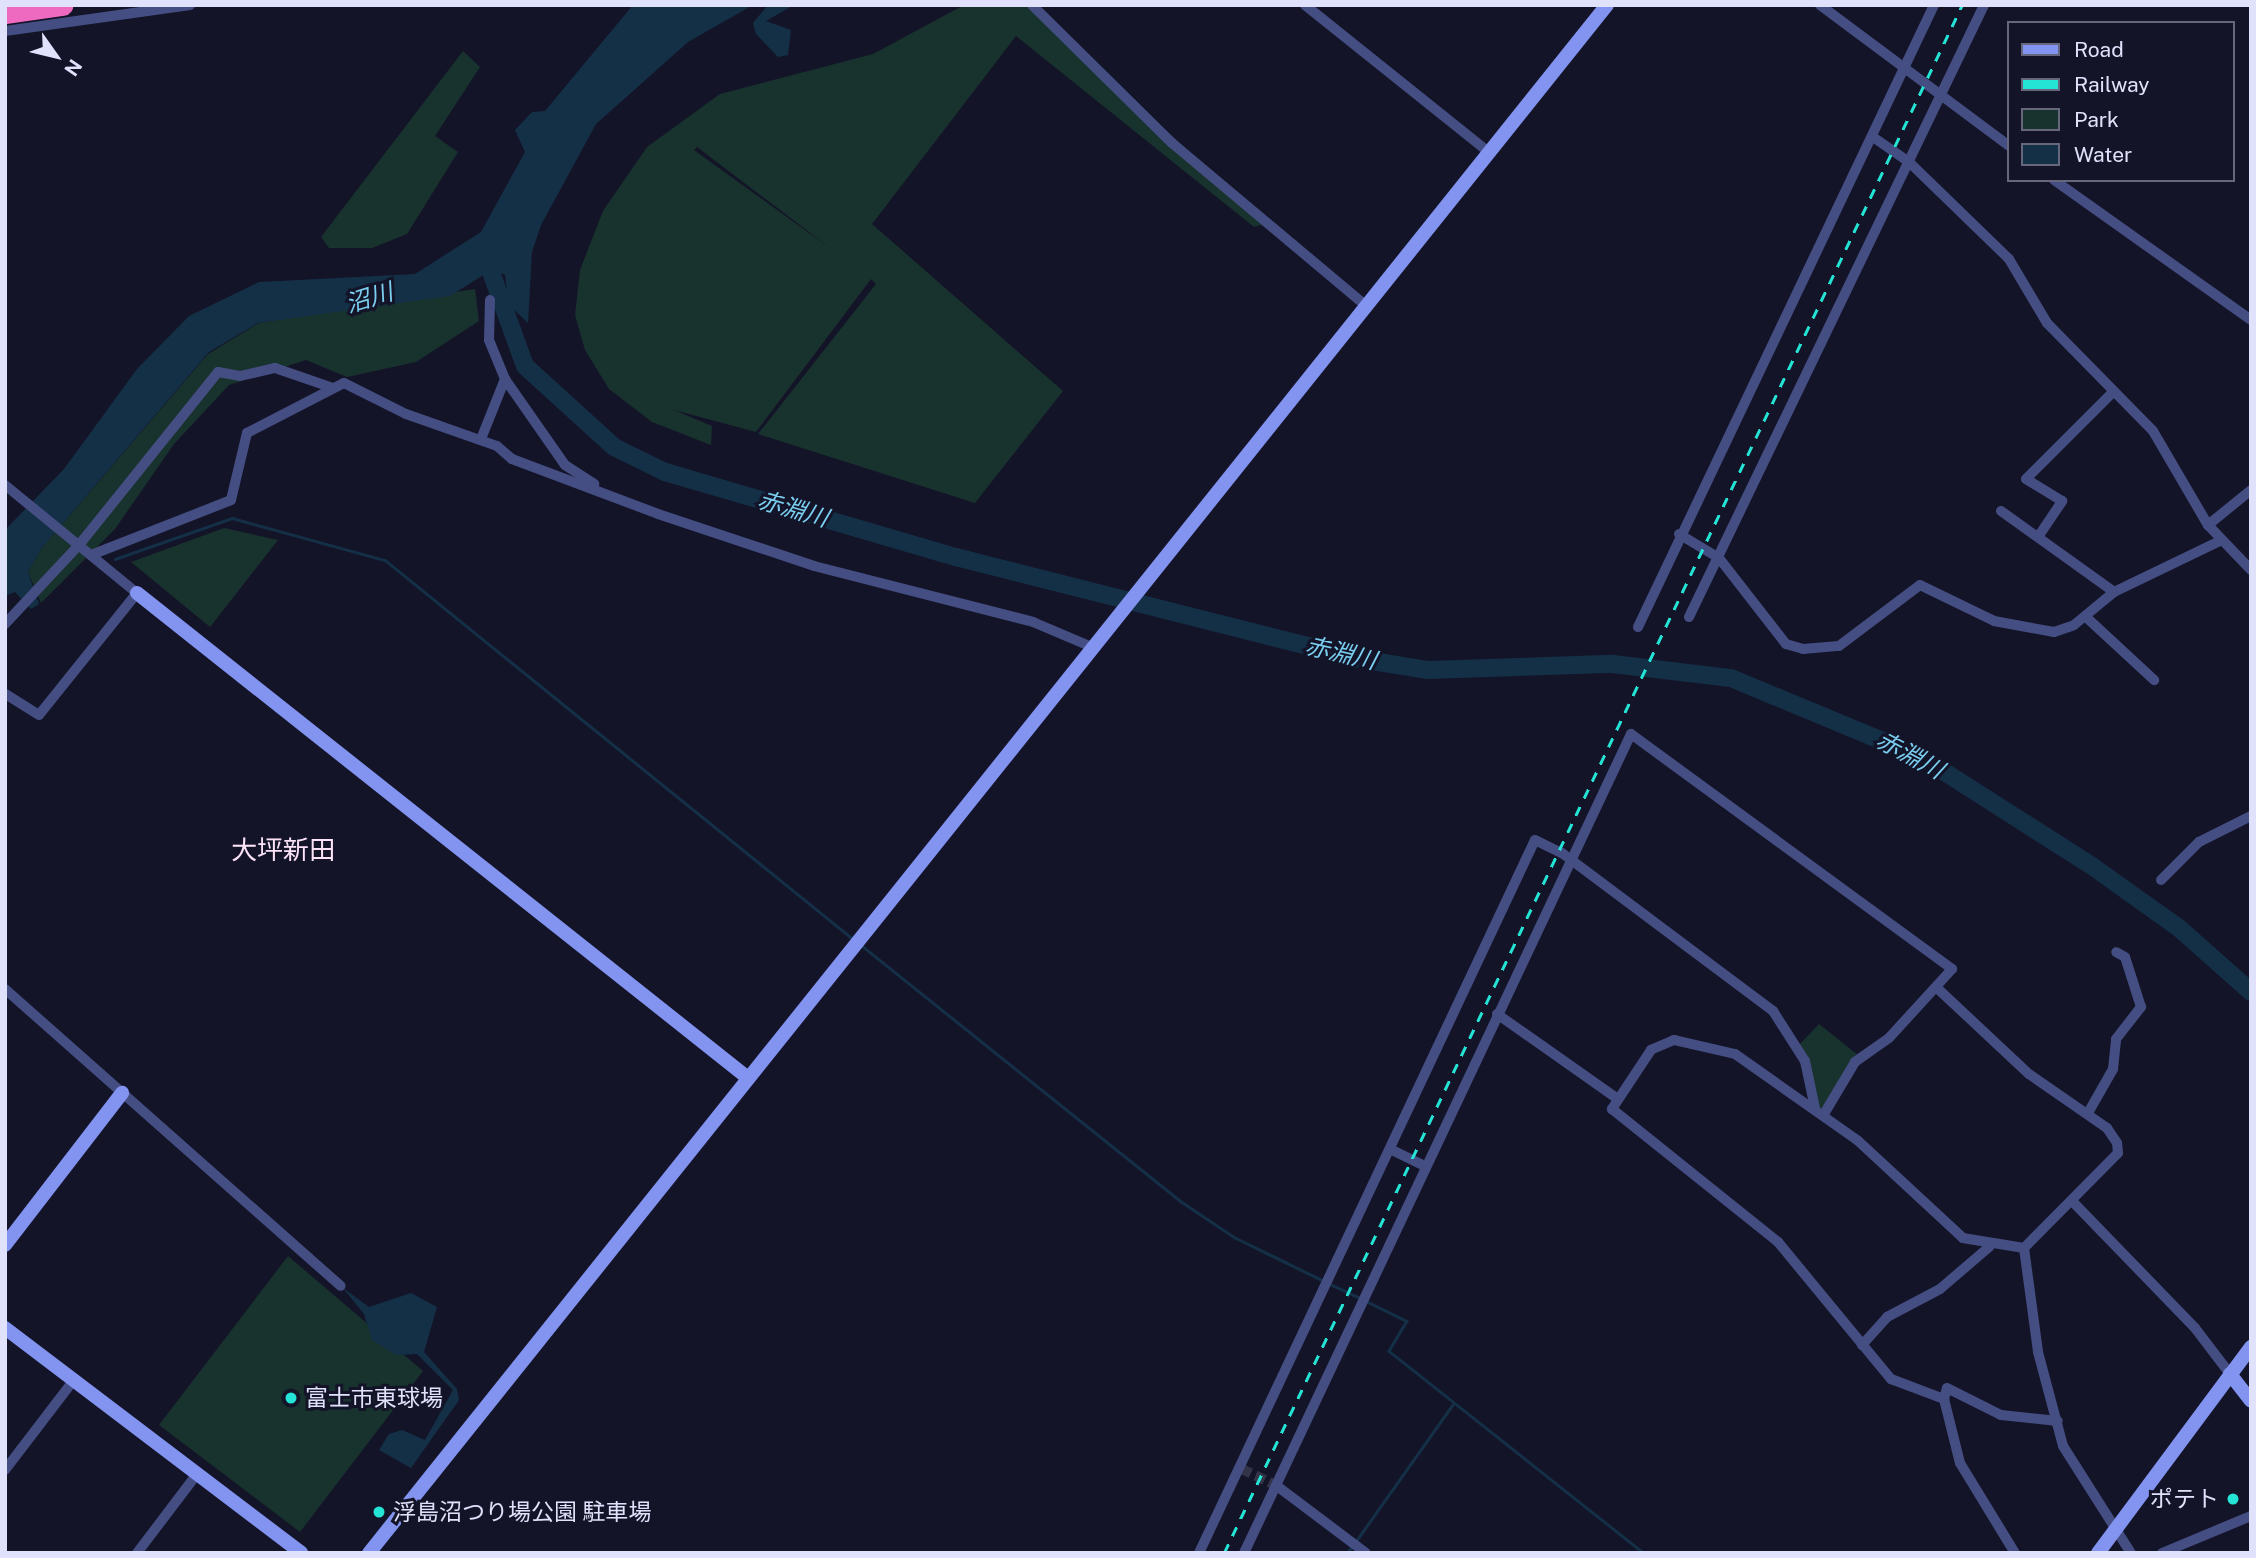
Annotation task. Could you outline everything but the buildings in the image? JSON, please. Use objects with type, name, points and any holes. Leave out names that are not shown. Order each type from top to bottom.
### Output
[{"type":"highway","points":[[7,24],[62,5]]},
{"type":"street","points":[[7,24],[190,5]]},
{"type":"street","points":[[1032,5],[1172,143],[1364,304]]},
{"type":"street","points":[[1305,5],[1487,151]]},
{"type":"street","points":[[369,1553],[1364,304],[1607,5]]},
{"type":"street","points":[[1820,5],[1903,71],[1941,94],[2008,145]]},
{"type":"street","points":[[1638,627],[1679,534],[1873,137],[1934,5]]},
{"type":"street","points":[[1689,617],[1984,5]]},
{"type":"street","points":[[1873,137],[1909,162],[2009,258],[2047,323],[2174,458],[2208,525],[2220,541],[2251,570]]},
{"type":"street","points":[[2057,182],[2251,320]]},
{"type":"street","points":[[490,300],[489,340],[505,379],[565,465],[616,499]]},
{"type":"street","points":[[5,624],[79,545],[218,372],[240,376],[275,368],[333,388]]},
{"type":"street","points":[[481,439],[505,379]]},
{"type":"street","points":[[91,555],[230,500],[247,433],[344,383],[406,414],[481,439],[512,459],[616,499],[814,566],[1034,622],[1095,643]]},
{"type":"street","points":[[2040,534],[2062,501],[2026,479],[2112,393]]},
{"type":"street","points":[[5,485],[748,1078]]},
{"type":"street","points":[[2208,525],[2251,490]]},
{"type":"street","points":[[2001,511],[2040,534],[2114,592]]},
{"type":"street","points":[[1679,534],[1718,558],[1786,644],[1803,649],[1839,646],[1920,586],[1994,621],[2054,632],[2086,617],[2114,592],[2220,541]]},
{"type":"street","points":[[5,694],[39,715],[137,593]]},
{"type":"street","points":[[2086,617],[2154,680]]},
{"type":"street","points":[[1244,1553],[1568,860],[1631,734],[1952,969],[1889,1038],[1855,1062],[1820,1111]]},
{"type":"street","points":[[2161,880],[2199,842],[2251,817]]},
{"type":"street","points":[[1199,1553],[1392,1150],[1535,840],[1568,860],[1773,1011],[1805,1061],[1820,1111]]},
{"type":"street","points":[[2088,1113],[2113,1069],[2116,1039],[2141,1007],[2125,957],[2116,952]]},
{"type":"street","points":[[1937,988],[2029,1074],[2107,1128],[2118,1153],[2073,1202],[2024,1248],[1989,1247],[1944,1224],[1888,1165],[1820,1111],[1735,1054],[1674,1040],[1650,1050],[1615,1097],[1612,1109],[1778,1241],[1891,1380],[1944,1399]]},
{"type":"street","points":[[5,989],[341,1286]]},
{"type":"street","points":[[1497,1014],[1615,1097]]},
{"type":"street","points":[[5,1245],[122,1093]]},
{"type":"street","points":[[1392,1150],[1425,1166]]},
{"type":"street","points":[[2073,1202],[2195,1328],[2251,1401]]},
{"type":"street","points":[[1862,1345],[1887,1317],[1940,1289],[1989,1247]]},
{"type":"street","points":[[2024,1248],[2038,1352],[2063,1446],[2118,1526],[2131,1553]]},
{"type":"street","points":[[5,1328],[301,1553]]},
{"type":"street","points":[[2098,1553],[2251,1346]]},
{"type":"street","points":[[5,1470],[73,1381]]},
{"type":"street","points":[[2015,1553],[1960,1463],[1944,1399],[1947,1388],[2001,1415],[2058,1420]]},
{"type":"street","points":[[137,1553],[197,1474]]},
{"type":"street","points":[[1277,1486],[1364,1551]]},
{"type":"street","points":[[2162,1553],[2250,1518]]},
{"type":"green space","points":[[964,5],[1028,5],[1268,223],[1254,227],[1016,36],[872,224],[1063,391],[975,503],[758,434],[876,284],[871,279],[756,432],[674,410],[712,426],[711,445],[652,422],[609,389],[585,350],[575,315],[580,270],[603,211],[647,147],[720,94],[873,54]],"holes":[[[697,147],[830,248],[694,150]]]},
{"type":"green space","points":[[463,51],[480,67],[435,136],[458,152],[407,234],[372,248],[329,248],[321,237]]},
{"type":"green space","points":[[475,289],[479,321],[416,362],[347,377],[306,360],[229,385],[174,444],[115,529],[41,603],[28,572],[41,549],[208,354],[259,323]]},
{"type":"green space","points":[[224,528],[278,540],[210,627],[131,562]]},
{"type":"green space","points":[[1819,1024],[1858,1055],[1824,1114],[1816,1108],[1800,1044]]},
{"type":"green space","name":"富士市東球場","points":[[288,1256],[423,1371],[300,1532],[159,1425]]},
{"type":"water","name":"沼川","points":[[633,5],[753,5],[688,42],[596,124],[541,225],[532,252],[528,323],[509,305],[505,275],[493,269],[450,296],[258,323],[209,352],[41,549],[28,572],[39,604],[31,609],[15,592],[5,596],[5,530],[64,469],[137,369],[189,316],[259,282],[415,274],[481,232],[525,152],[515,130],[532,112],[545,111]]},
{"type":"water","points":[[768,5],[794,5],[766,21],[791,30],[788,55],[778,57],[756,34],[753,23]]},
{"type":"water","points":[[343,1288],[369,1307],[411,1293],[437,1307],[424,1352],[457,1389],[459,1400],[411,1468],[379,1450],[389,1434],[402,1430],[425,1440],[453,1390],[417,1354],[396,1355],[372,1340],[364,1314]]},
{"type":"waterway","name":"赤淵川","points":[[483,250],[525,366],[614,447],[665,472],[956,557],[1360,659],[1428,670],[1613,664],[1731,678],[1921,757],[2092,866],[2179,928],[2251,992]]},
{"type":"waterway","points":[[115,559],[232,518],[385,560],[853,939]]},
{"type":"waterway","points":[[861,945],[1182,1202],[1234,1237],[1324,1281]]},
{"type":"waterway","points":[[1330,1284],[1362,1299]]},
{"type":"waterway","points":[[1368,1302],[1407,1321],[1389,1351],[1644,1553]]},
{"type":"waterway","points":[[1356,1541],[1453,1404]]},
{"type":"waterway","points":[[1347,1553],[1352,1546]]},
{"type":"tunnel","points":[[1242,1469],[1277,1486]]},
{"type":"railway","points":[[1224,1553],[1962,5]]},
{"type":"place","name":"富士市東球場","points":[[291,1398]]},
{"type":"place","name":"ポテト","points":[[2233,1499]]},
{"type":"place","name":"浮島沼つり場公園 駐車場","points":[[379,1512]]},
{"type":"district","name":"大坪新田","points":[[283,850]]}]
